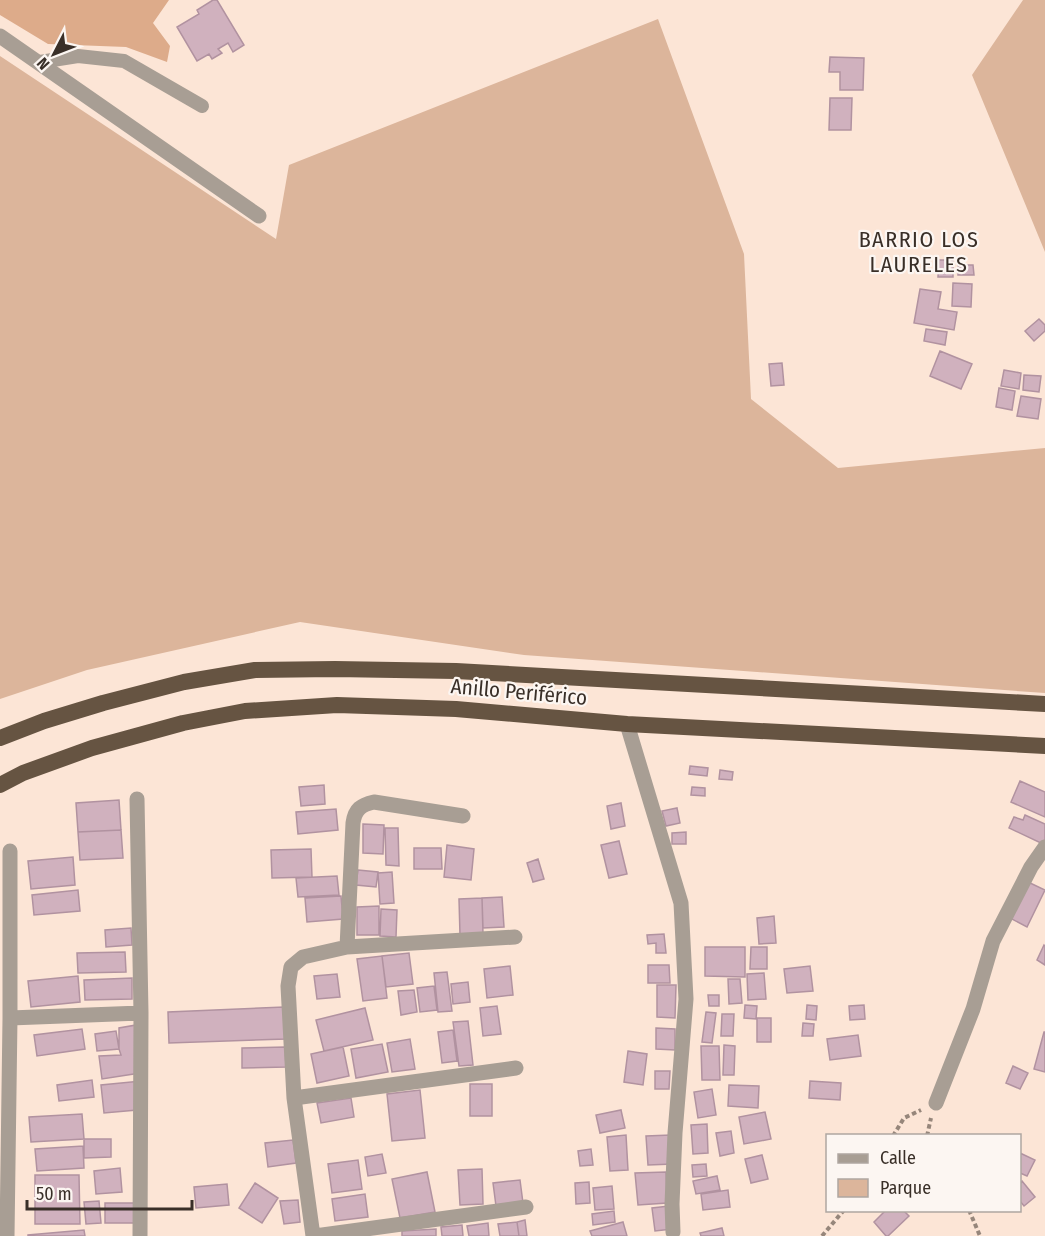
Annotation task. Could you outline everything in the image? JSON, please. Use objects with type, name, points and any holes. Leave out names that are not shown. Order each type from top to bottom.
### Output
[{"type":"highway","name":"Anillo Periférico","points":[[0,738],[44,721],[103,703],[184,682],[255,670],[456,671],[1045,704]]},
{"type":"highway","name":"Anillo Periférico","points":[[0,785],[23,773],[92,748],[183,723],[245,711],[348,705],[456,709],[627,724],[1045,746]]},
{"type":"street","points":[[0,36],[259,216]]},
{"type":"street","points":[[627,724],[681,903],[686,999],[675,1133],[673,1232]]},
{"type":"street","points":[[137,799],[141,1013],[140,1236]]},
{"type":"street","points":[[347,947],[353,823],[358,809],[374,802],[463,816]]},
{"type":"street","points":[[936,1103],[972,1010],[993,941],[1031,867],[1045,847]]},
{"type":"street","points":[[7,1236],[10,851]]},
{"type":"street","points":[[516,937],[347,947],[303,957],[291,967],[288,986],[294,1098],[314,1236],[526,1207]]},
{"type":"street","points":[[10,1018],[141,1013]]},
{"type":"street","points":[[294,1098],[516,1068]]},
{"type":"lane","points":[[40,62],[78,56],[124,61],[202,106]]},
{"type":"path","points":[[894,1134],[904,1118],[936,1103]]},
{"type":"path","points":[[822,1236],[842,1212]]},
{"type":"path","points":[[970,1212],[980,1236]]},
{"type":"green space","points":[[1023,0],[1045,0],[1045,252],[972,75]]},
{"type":"green space","points":[[658,19],[744,254],[751,399],[838,468],[1045,448],[1045,693],[524,655],[300,622],[87,670],[0,699],[0,56],[276,239],[289,165]]},
{"type":"shaded area","points":[[0,0],[169,0],[153,23],[170,46],[167,62],[126,47],[48,44],[0,15]]},
{"type":"building","points":[[217,0],[244,45],[233,52],[228,43],[218,49],[222,53],[212,59],[209,54],[197,61],[177,27],[199,14],[197,10]]},
{"type":"building","points":[[830,57],[864,58],[863,90],[840,90],[840,72],[829,72]]},
{"type":"building","points":[[830,98],[852,98],[851,130],[829,130]]},
{"type":"building","points":[[939,260],[953,260],[953,277],[938,277]]},
{"type":"building","points":[[958,265],[973,265],[974,275],[958,275]]},
{"type":"building","points":[[953,283],[972,284],[971,307],[952,306]]},
{"type":"building","points":[[920,289],[941,292],[938,309],[957,312],[954,330],[914,323]]},
{"type":"building","points":[[1039,319],[1045,325],[1045,331],[1034,341],[1025,331]]},
{"type":"building","points":[[926,329],[947,332],[945,345],[924,341]]},
{"type":"building","points":[[940,351],[972,364],[961,389],[930,376]]},
{"type":"building","points":[[782,363],[784,385],[771,386],[769,364]]},
{"type":"building","points":[[1004,370],[1021,373],[1019,389],[1001,386]]},
{"type":"building","points":[[1024,375],[1041,376],[1039,392],[1023,390]]},
{"type":"building","points":[[999,388],[1015,391],[1012,410],[996,407]]},
{"type":"building","points":[[1021,396],[1041,399],[1038,419],[1017,416]]},
{"type":"building","points":[[690,766],[708,768],[707,776],[689,774]]},
{"type":"building","points":[[720,770],[733,772],[732,780],[719,779]]},
{"type":"building","points":[[1020,781],[1045,792],[1045,817],[1011,802]]},
{"type":"building","points":[[324,785],[325,804],[301,806],[299,787]]},
{"type":"building","points":[[692,787],[705,788],[705,796],[691,795]]},
{"type":"building","points":[[119,800],[121,830],[78,832],[76,803]]},
{"type":"building","points":[[621,803],[625,826],[611,829],[607,806]]},
{"type":"building","points":[[677,808],[680,823],[666,826],[662,811]]},
{"type":"building","points":[[336,809],[338,830],[298,834],[296,812]]},
{"type":"building","points":[[1025,815],[1045,824],[1043,844],[1009,828],[1014,817],[1023,820]]},
{"type":"building","points":[[363,824],[384,825],[383,854],[363,853]]},
{"type":"building","points":[[385,828],[398,828],[399,866],[386,865]]},
{"type":"building","points":[[121,830],[123,858],[80,860],[78,832]]},
{"type":"building","points":[[686,832],[686,844],[672,844],[672,833]]},
{"type":"building","points":[[619,841],[627,874],[609,878],[601,845]]},
{"type":"building","points":[[447,845],[474,849],[471,880],[444,877]]},
{"type":"building","points":[[414,848],[441,848],[442,869],[414,869]]},
{"type":"building","points":[[311,849],[312,877],[272,878],[271,850]]},
{"type":"building","points":[[73,857],[75,885],[31,889],[28,861]]},
{"type":"building","points":[[538,859],[544,879],[533,882],[527,863]]},
{"type":"building","points":[[358,870],[378,872],[376,887],[356,885]]},
{"type":"building","points":[[392,872],[394,903],[380,904],[378,873]]},
{"type":"building","points":[[337,876],[339,895],[298,897],[296,878]]},
{"type":"building","points":[[1028,882],[1045,890],[1027,927],[1010,918]]},
{"type":"building","points":[[78,890],[80,911],[34,915],[32,895]]},
{"type":"building","points":[[341,896],[343,919],[307,922],[305,898]]},
{"type":"building","points":[[502,897],[504,927],[483,928],[482,898]]},
{"type":"building","points":[[482,898],[483,934],[460,935],[459,899]]},
{"type":"building","points":[[379,906],[379,935],[357,935],[357,907]]},
{"type":"building","points":[[381,909],[397,910],[396,937],[380,936]]},
{"type":"building","points":[[774,916],[776,943],[759,944],[757,918]]},
{"type":"building","points":[[131,928],[132,945],[106,947],[105,930]]},
{"type":"building","points":[[664,934],[666,953],[656,953],[656,943],[648,944],[647,935]]},
{"type":"building","points":[[1045,946],[1045,965],[1037,960]]},
{"type":"building","points":[[705,947],[745,947],[745,977],[705,976]]},
{"type":"building","points":[[751,947],[767,947],[767,969],[750,969]]},
{"type":"building","points":[[125,952],[126,972],[78,973],[77,953]]},
{"type":"building","points":[[409,953],[413,984],[386,987],[382,956]]},
{"type":"building","points":[[382,956],[387,998],[363,1001],[357,959]]},
{"type":"building","points":[[648,965],[669,965],[670,983],[648,983]]},
{"type":"building","points":[[510,966],[513,995],[487,998],[484,969]]},
{"type":"building","points":[[810,966],[813,991],[787,993],[784,969]]},
{"type":"building","points":[[447,972],[452,1011],[438,1012],[434,973]]},
{"type":"building","points":[[764,973],[766,999],[748,1000],[747,974]]},
{"type":"building","points":[[337,974],[340,997],[317,999],[314,976]]},
{"type":"building","points":[[78,976],[80,1002],[31,1007],[28,981]]},
{"type":"building","points":[[132,978],[132,999],[85,1000],[84,980]]},
{"type":"building","points":[[728,979],[740,979],[742,1003],[729,1004]]},
{"type":"building","points":[[468,982],[470,1002],[453,1004],[451,984]]},
{"type":"building","points":[[657,985],[676,985],[675,1018],[657,1017]]},
{"type":"building","points":[[434,986],[437,1010],[420,1012],[417,988]]},
{"type":"building","points":[[414,990],[417,1012],[401,1015],[398,991]]},
{"type":"building","points":[[708,995],[719,995],[719,1006],[709,1006]]},
{"type":"building","points":[[745,1005],[757,1006],[756,1019],[744,1018]]},
{"type":"building","points":[[807,1005],[817,1006],[816,1020],[806,1019]]},
{"type":"building","points":[[864,1005],[865,1019],[850,1020],[849,1006]]},
{"type":"building","points":[[497,1006],[501,1034],[483,1036],[480,1008]]},
{"type":"building","points":[[284,1007],[286,1039],[169,1043],[168,1012]]},
{"type":"building","points":[[365,1008],[373,1040],[324,1051],[316,1020]]},
{"type":"building","points":[[706,1012],[716,1013],[712,1043],[702,1042]]},
{"type":"building","points":[[722,1014],[734,1014],[733,1036],[721,1036]]},
{"type":"building","points":[[757,1018],[771,1018],[771,1042],[757,1042]]},
{"type":"building","points":[[468,1021],[473,1065],[459,1066],[453,1022]]},
{"type":"building","points":[[803,1023],[814,1024],[813,1036],[802,1036]]},
{"type":"building","points":[[142,1024],[140,1073],[102,1079],[99,1056],[121,1055],[119,1028]]},
{"type":"building","points":[[656,1028],[675,1029],[675,1050],[656,1049]]},
{"type":"building","points":[[82,1029],[85,1049],[37,1056],[34,1035]]},
{"type":"building","points":[[453,1030],[457,1061],[442,1063],[438,1032]]},
{"type":"building","points":[[116,1031],[119,1049],[97,1051],[95,1034]]},
{"type":"building","points":[[1045,1032],[1045,1072],[1034,1069]]},
{"type":"building","points":[[858,1035],[861,1056],[830,1060],[827,1039]]},
{"type":"building","points":[[410,1039],[415,1069],[392,1072],[387,1043]]},
{"type":"building","points":[[382,1044],[388,1072],[356,1078],[351,1049]]},
{"type":"building","points":[[724,1045],[735,1046],[734,1075],[723,1075]]},
{"type":"building","points":[[701,1046],[719,1046],[720,1080],[702,1080]]},
{"type":"building","points":[[285,1047],[286,1067],[242,1068],[242,1048]]},
{"type":"building","points":[[343,1047],[349,1076],[317,1083],[311,1054]]},
{"type":"building","points":[[628,1051],[647,1054],[643,1085],[624,1082]]},
{"type":"building","points":[[1013,1066],[1028,1073],[1020,1089],[1006,1083]]},
{"type":"building","points":[[655,1071],[670,1071],[669,1089],[655,1089]]},
{"type":"building","points":[[92,1080],[94,1097],[59,1101],[57,1085]]},
{"type":"building","points":[[141,1081],[137,1110],[104,1113],[101,1085]]},
{"type":"building","points":[[810,1081],[841,1083],[840,1100],[809,1098]]},
{"type":"building","points":[[470,1084],[492,1084],[492,1116],[470,1116]]},
{"type":"building","points":[[729,1085],[759,1086],[758,1108],[728,1106]]},
{"type":"building","points":[[712,1089],[716,1115],[698,1118],[694,1092]]},
{"type":"building","points":[[420,1090],[425,1138],[392,1141],[387,1094]]},
{"type":"building","points":[[351,1098],[354,1117],[321,1123],[317,1103]]},
{"type":"building","points":[[621,1110],[625,1128],[600,1133],[596,1115]]},
{"type":"building","points":[[765,1112],[771,1139],[744,1144],[739,1117]]},
{"type":"building","points":[[82,1114],[84,1139],[31,1142],[29,1117]]},
{"type":"building","points":[[707,1124],[708,1153],[693,1154],[691,1125]]},
{"type":"building","points":[[731,1131],[734,1153],[720,1156],[716,1133]]},
{"type":"building","points":[[626,1135],[628,1170],[610,1171],[607,1137]]},
{"type":"building","points":[[671,1135],[673,1164],[648,1165],[646,1136]]},
{"type":"building","points":[[84,1139],[111,1139],[111,1157],[84,1158]]},
{"type":"building","points":[[293,1140],[296,1163],[268,1167],[265,1143]]},
{"type":"building","points":[[83,1146],[84,1168],[37,1171],[35,1149]]},
{"type":"building","points":[[591,1149],[593,1165],[580,1166],[578,1151]]},
{"type":"building","points":[[1021,1153],[1035,1160],[1027,1176],[1021,1173]]},
{"type":"building","points":[[382,1154],[386,1173],[368,1176],[365,1157]]},
{"type":"building","points":[[762,1155],[768,1179],[751,1183],[745,1159]]},
{"type":"building","points":[[358,1160],[362,1189],[332,1193],[328,1164]]},
{"type":"building","points":[[706,1164],[707,1176],[693,1177],[692,1165]]},
{"type":"building","points":[[120,1168],[122,1192],[96,1194],[94,1171]]},
{"type":"building","points":[[482,1169],[483,1204],[460,1205],[458,1170]]},
{"type":"building","points":[[427,1172],[435,1212],[400,1218],[392,1179]]},
{"type":"building","points":[[666,1172],[667,1203],[638,1205],[635,1173]]},
{"type":"building","points":[[35,1175],[79,1175],[80,1224],[35,1224]]},
{"type":"building","points":[[717,1176],[720,1190],[696,1194],[693,1181]]},
{"type":"building","points":[[520,1180],[523,1203],[496,1206],[493,1183]]},
{"type":"building","points":[[1022,1181],[1035,1197],[1024,1206],[1021,1202]]},
{"type":"building","points":[[589,1182],[590,1203],[576,1204],[575,1183]]},
{"type":"building","points":[[255,1183],[278,1198],[262,1223],[239,1208]]},
{"type":"building","points":[[227,1184],[229,1205],[196,1208],[194,1187]]},
{"type":"building","points":[[612,1186],[614,1209],[595,1210],[593,1188]]},
{"type":"building","points":[[728,1190],[730,1207],[703,1210],[701,1194]]},
{"type":"building","points":[[365,1194],[368,1217],[335,1221],[332,1199]]},
{"type":"building","points":[[298,1200],[300,1222],[284,1224],[280,1201]]},
{"type":"building","points":[[99,1201],[101,1223],[86,1224],[84,1202]]},
{"type":"building","points":[[105,1203],[136,1203],[136,1223],[105,1223]]},
{"type":"building","points":[[669,1206],[672,1229],[655,1231],[652,1208]]},
{"type":"building","points":[[614,1211],[615,1222],[593,1225],[592,1214]]},
{"type":"building","points":[[884,1212],[905,1212],[909,1216],[888,1236],[874,1222]]},
{"type":"building","points":[[525,1220],[527,1236],[519,1236],[517,1222]]},
{"type":"building","points":[[517,1222],[519,1236],[500,1236],[498,1224]]},
{"type":"building","points":[[623,1222],[627,1236],[592,1236],[590,1231]]},
{"type":"building","points":[[488,1223],[489,1236],[469,1236],[467,1226]]},
{"type":"building","points":[[462,1225],[463,1236],[442,1236],[441,1227]]},
{"type":"building","points":[[722,1228],[724,1236],[701,1236],[700,1233]]},
{"type":"building","points":[[436,1229],[436,1236],[402,1236],[402,1231]]},
{"type":"building","points":[[84,1230],[85,1236],[28,1236],[28,1235]]},
{"type":"district","name":"BARRIO LOS LAURELES","points":[[919,252]]}]
